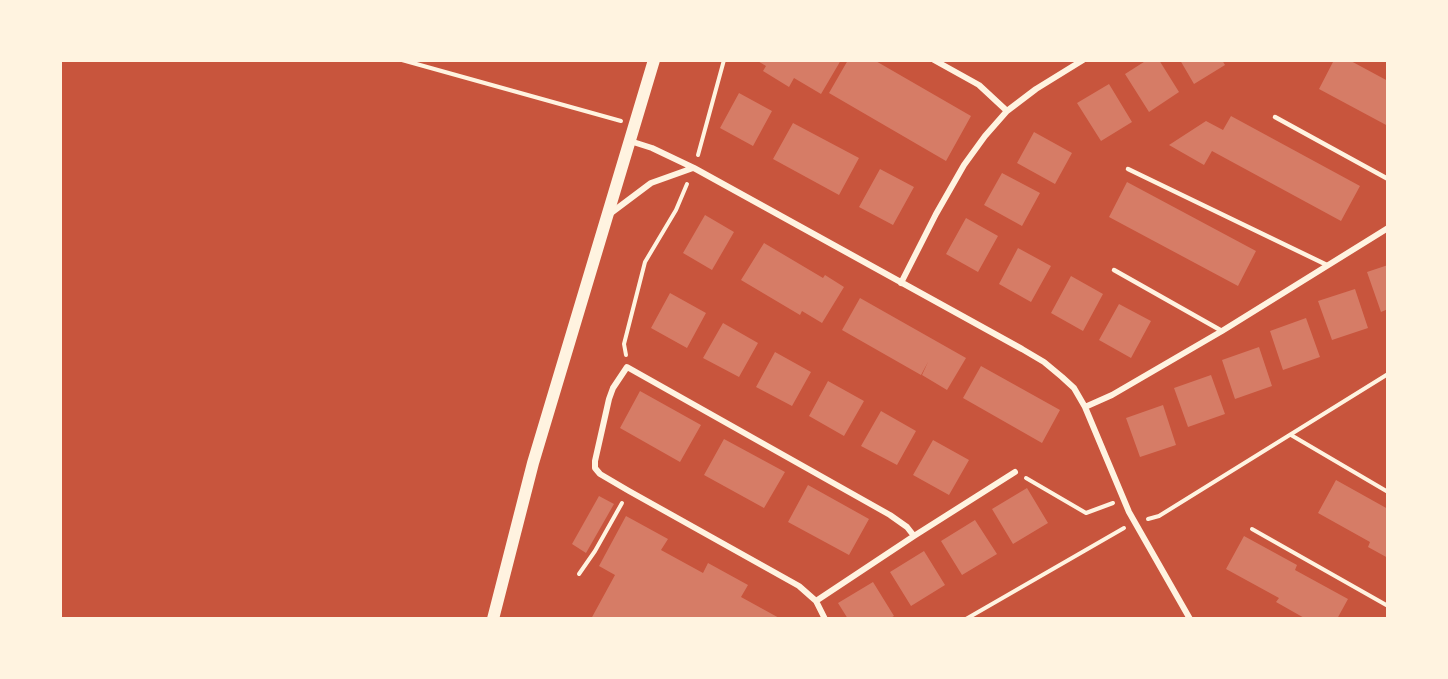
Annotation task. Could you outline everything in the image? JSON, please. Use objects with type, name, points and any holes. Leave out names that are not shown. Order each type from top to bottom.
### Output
[{"type":"main road","points":[[493,619],[533,463],[654,60]]},
{"type":"street","points":[[934,60],[979,85],[1007,111]]},
{"type":"street","points":[[901,283],[936,214],[964,165],[985,136],[1007,111],[1036,89],[1083,60]]},
{"type":"street","points":[[630,141],[652,148],[694,168],[1044,362],[1074,388],[1085,407],[1134,522],[1190,619]]},
{"type":"street","points":[[605,218],[623,202],[651,183],[694,168]]},
{"type":"street","points":[[1085,407],[1112,395],[1388,228]]},
{"type":"street","points":[[825,619],[816,601],[799,586],[629,491],[600,474],[595,468],[609,399],[623,370],[627,367],[890,515],[907,527],[914,536]]},
{"type":"street","points":[[816,601],[1015,472]]},
{"type":"lane","points":[[1275,117],[1388,179]]},
{"type":"lane","points":[[1128,169],[1327,265]]},
{"type":"lane","points":[[1114,270],[1222,330]]},
{"type":"path","points":[[402,60],[635,124]]},
{"type":"path","points":[[627,367],[624,344],[645,262],[676,210],[694,168],[724,60]]},
{"type":"path","points":[[966,619],[1104,538],[1134,522],[1159,516],[1388,374]]},
{"type":"path","points":[[1291,435],[1388,492]]},
{"type":"path","points":[[1015,472],[1086,513],[1124,499]]},
{"type":"path","points":[[579,574],[595,551],[629,491]]},
{"type":"path","points":[[1252,529],[1388,606]]},
{"type":"building","points":[[756,60],[841,60],[821,94],[794,78],[789,87],[763,71],[766,66]]},
{"type":"building","points":[[848,60],[874,60],[971,116],[946,161],[829,93]]},
{"type":"building","points":[[1147,60],[1159,60],[1179,92],[1149,112],[1125,74]]},
{"type":"building","points":[[1180,60],[1222,60],[1225,65],[1194,84]]},
{"type":"building","points":[[1334,60],[1349,60],[1388,81],[1388,126],[1319,89]]},
{"type":"building","points":[[1109,84],[1132,122],[1101,141],[1077,103]]},
{"type":"building","points":[[739,93],[772,111],[753,146],[720,128]]},
{"type":"building","points":[[1231,116],[1360,186],[1341,221],[1212,151],[1204,165],[1169,145],[1206,121],[1223,130]]},
{"type":"building","points":[[793,123],[859,158],[839,195],[773,159]]},
{"type":"building","points":[[1034,132],[1072,153],[1055,184],[1017,163]]},
{"type":"building","points":[[880,169],[914,187],[893,225],[859,207]]},
{"type":"building","points":[[1002,173],[1040,193],[1022,226],[984,205]]},
{"type":"building","points":[[1127,182],[1256,251],[1238,286],[1109,217]]},
{"type":"building","points":[[705,215],[734,232],[712,270],[683,253]]},
{"type":"building","points":[[966,218],[998,236],[978,272],[946,254]]},
{"type":"building","points":[[764,243],[823,278],[825,275],[844,287],[822,323],[802,311],[800,315],[741,280]]},
{"type":"building","points":[[1018,248],[1051,266],[1031,302],[999,284]]},
{"type":"building","points":[[1388,265],[1388,309],[1381,312],[1367,272]]},
{"type":"building","points":[[1071,276],[1103,294],[1083,331],[1051,313]]},
{"type":"building","points":[[1355,289],[1368,328],[1332,340],[1318,301]]},
{"type":"building","points":[[670,293],[706,313],[687,348],[651,328]]},
{"type":"building","points":[[860,298],[966,358],[947,390],[922,375],[928,362],[921,375],[842,330]]},
{"type":"building","points":[[1119,304],[1151,321],[1131,358],[1099,340]]},
{"type":"building","points":[[1306,318],[1320,357],[1283,370],[1270,331]]},
{"type":"building","points":[[723,323],[758,343],[739,377],[703,358]]},
{"type":"building","points":[[1259,347],[1272,386],[1235,399],[1222,360]]},
{"type":"building","points":[[775,352],[811,372],[792,406],[756,387]]},
{"type":"building","points":[[981,366],[1060,410],[1042,443],[963,398]]},
{"type":"building","points":[[1211,375],[1225,414],[1188,427],[1174,388]]},
{"type":"building","points":[[828,381],[864,401],[844,436],[809,416]]},
{"type":"building","points":[[640,391],[701,425],[680,462],[620,428]]},
{"type":"building","points":[[1163,405],[1176,445],[1140,457],[1126,418]]},
{"type":"building","points":[[881,411],[916,431],[897,465],[861,446]]},
{"type":"building","points":[[724,439],[785,472],[764,508],[704,475]]},
{"type":"building","points":[[933,440],[969,460],[949,495],[913,475]]},
{"type":"building","points":[[1336,480],[1388,509],[1388,558],[1368,547],[1370,542],[1318,513]]},
{"type":"building","points":[[808,485],[869,519],[849,555],[788,522]]},
{"type":"building","points":[[1027,488],[1048,523],[1013,544],[992,509]]},
{"type":"building","points":[[599,496],[614,504],[586,553],[572,544]]},
{"type":"building","points":[[626,516],[668,539],[661,550],[703,573],[708,563],[748,585],[741,597],[781,619],[591,619],[615,575],[599,566]]},
{"type":"building","points":[[975,520],[997,554],[962,575],[941,541]]},
{"type":"building","points":[[1244,536],[1297,565],[1295,570],[1348,599],[1337,619],[1306,619],[1276,602],[1279,598],[1226,569]]},
{"type":"building","points":[[924,551],[945,585],[911,606],[890,572]]},
{"type":"building","points":[[873,582],[894,616],[889,619],[848,619],[838,603]]}]
